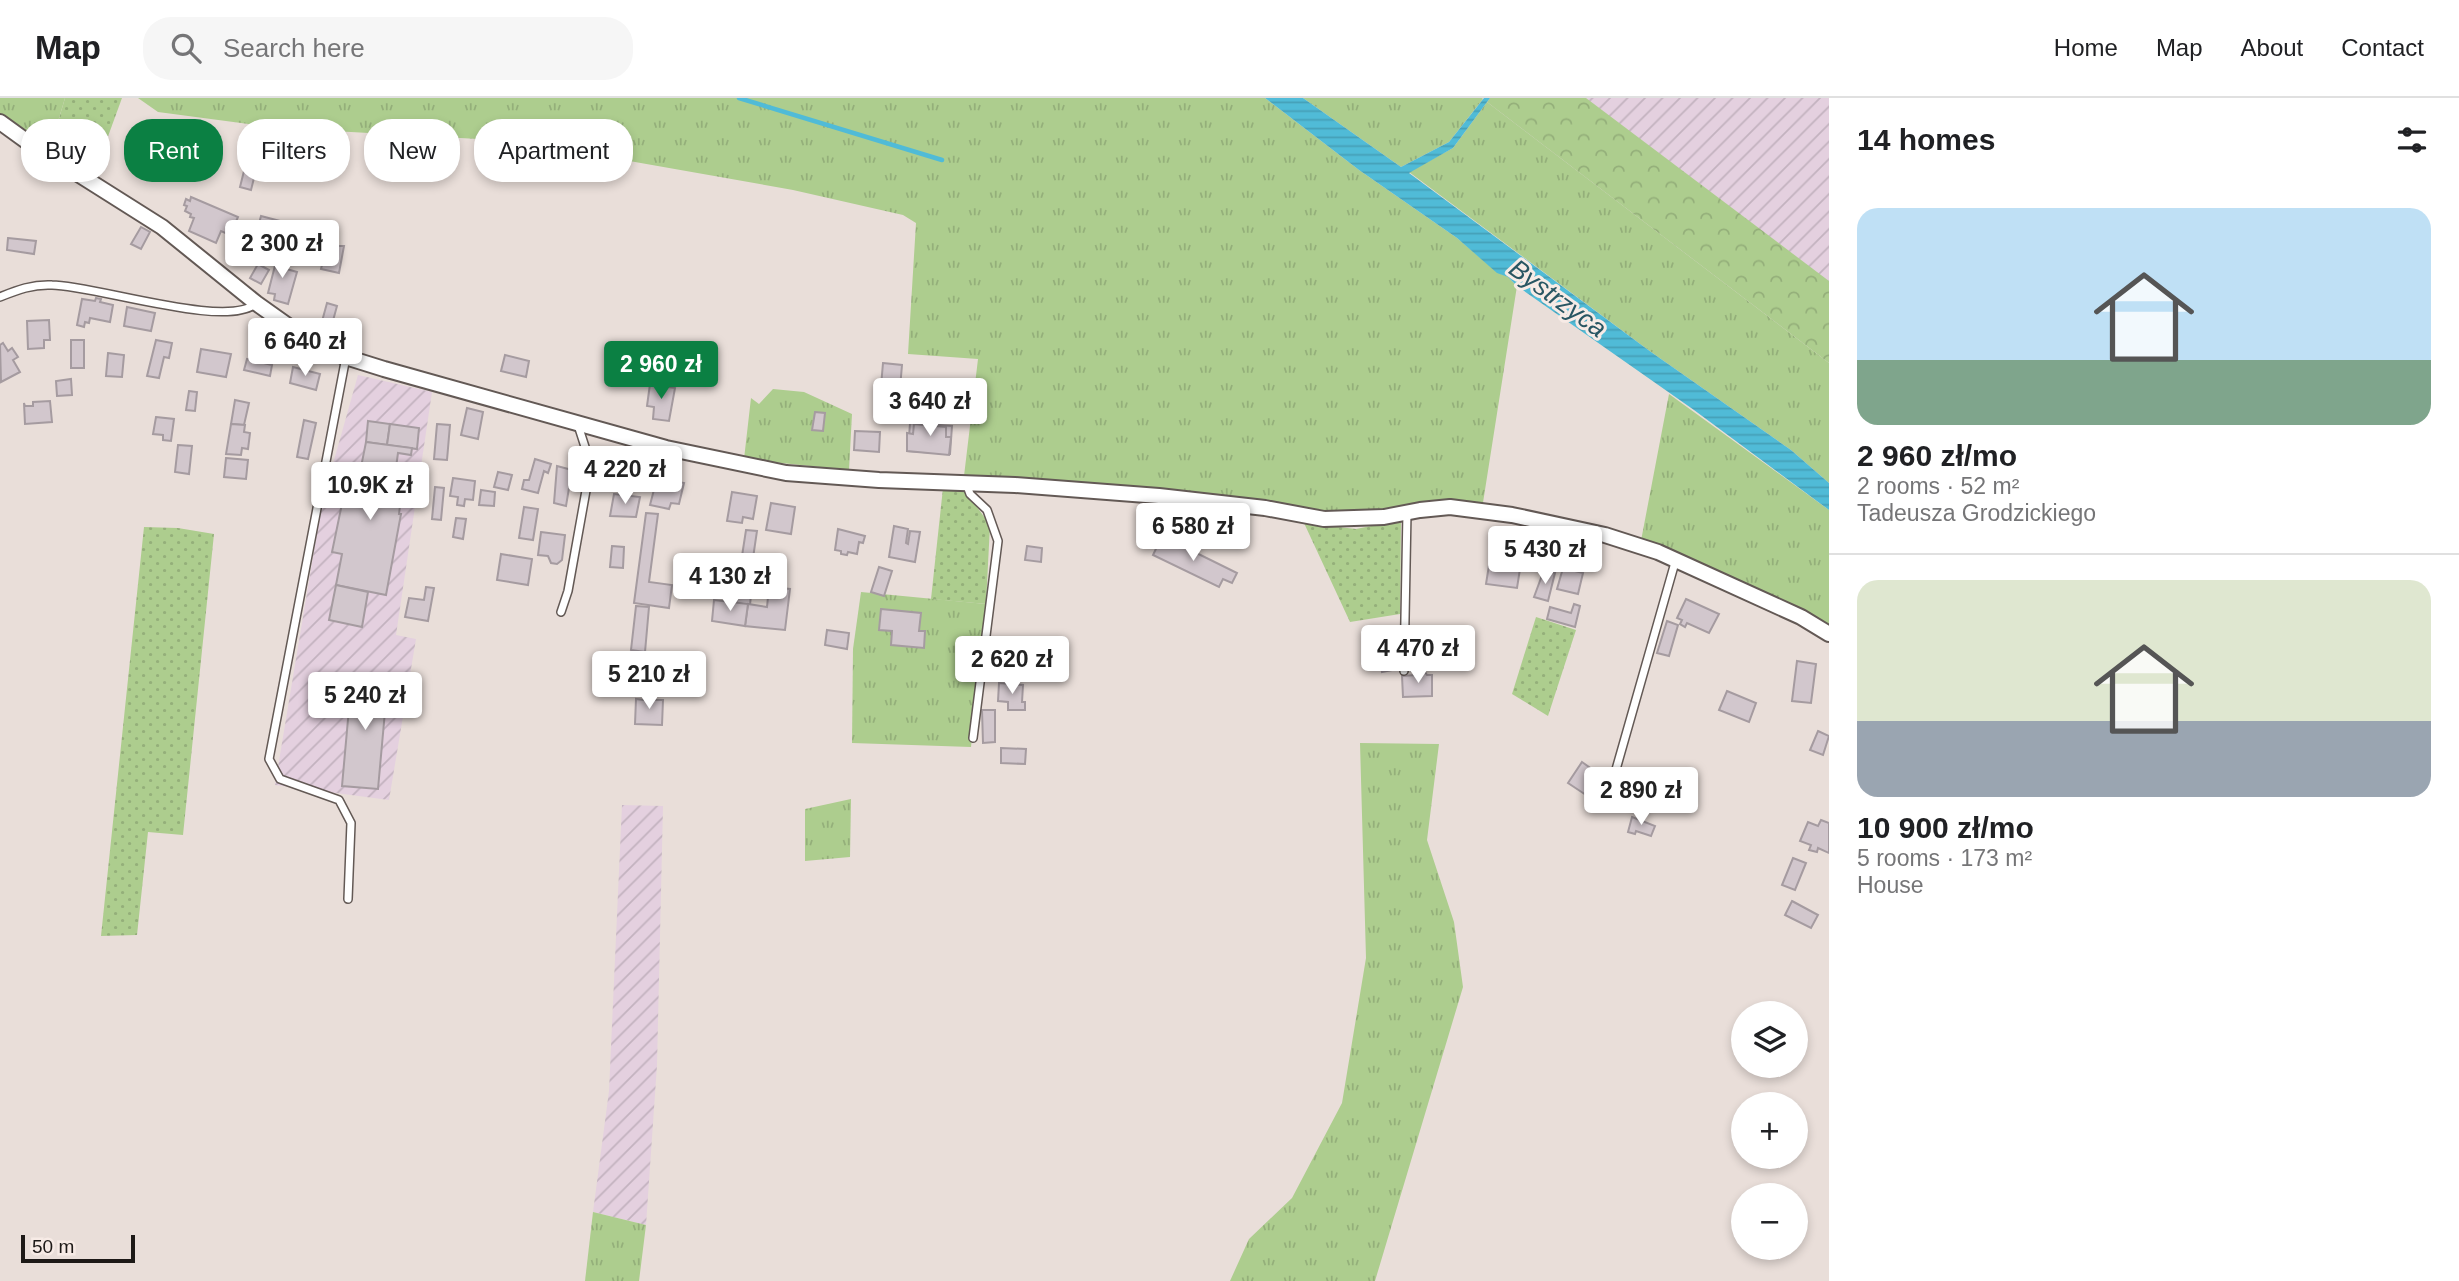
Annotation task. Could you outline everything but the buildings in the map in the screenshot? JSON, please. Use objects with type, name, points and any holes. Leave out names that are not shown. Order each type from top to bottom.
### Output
[{"type":"street","points":[[0,122],[162,227],[256,303],[314,343],[345,357],[688,453],[786,473],[1193,499],[1332,519],[1384,517],[1450,507],[1492,511],[1605,534],[1676,559],[1801,617],[1829,634]]},
{"type":"lane","points":[[0,297],[31,286],[51,285],[74,286],[179,308],[237,312],[251,309],[256,303]]},
{"type":"lane","points":[[345,357],[269,759],[280,779],[339,800],[352,823],[348,899]]},
{"type":"lane","points":[[561,612],[568,591],[587,485],[587,453],[577,421]]},
{"type":"lane","points":[[966,483],[970,494],[988,510],[998,541],[974,738]]},
{"type":"lane","points":[[1404,671],[1407,512]]},
{"type":"lane","points":[[1611,787],[1676,559]]},
{"type":"shaded area","points":[[1483,98],[1829,98],[1829,363],[1487,102]]},
{"type":"shaded area","points":[[358,375],[432,392],[396,635],[416,639],[389,800],[275,785],[322,503]]},
{"type":"shaded area","points":[[622,805],[663,806],[657,1065],[646,1225],[593,1212],[609,1091]]},
{"type":"green space","points":[[0,98],[65,98],[59,119],[21,119],[21,136],[0,122]]},
{"type":"green space","points":[[65,98],[122,98],[110,131],[110,119],[59,119]]},
{"type":"green space","points":[[138,98],[1265,98],[1359,170],[1457,238],[1517,286],[1482,509],[1339,520],[1269,501],[964,476],[978,359],[908,354],[916,223],[903,215],[793,190],[633,162],[633,119],[474,119],[474,139],[460,138],[460,119],[364,119],[364,133],[350,132],[350,119],[237,119],[237,123],[158,112]]},
{"type":"green space","points":[[1303,98],[1483,99],[1449,142],[1401,167]]},
{"type":"green space","points":[[1490,98],[1586,98],[1829,281],[1829,363],[1487,102]]},
{"type":"green space","points":[[1487,102],[1829,363],[1829,483],[1791,450],[1651,352],[1409,172],[1453,148]]},
{"type":"green space","points":[[773,389],[804,392],[852,414],[849,470],[744,459],[751,398],[759,404]]},
{"type":"green space","points":[[1669,394],[1829,510],[1829,641],[1804,623],[1640,546]]},
{"type":"green space","points":[[943,488],[964,489],[990,525],[986,604],[931,599]]},
{"type":"green space","points":[[1401,520],[1400,614],[1350,622],[1304,523],[1356,529]]},
{"type":"green space","points":[[144,527],[178,528],[214,534],[183,835],[148,832],[137,935],[101,936]]},
{"type":"green space","points":[[861,592],[986,604],[971,747],[852,743],[853,649]]},
{"type":"green space","points":[[1536,617],[1576,630],[1548,716],[1512,694]]},
{"type":"green space","points":[[1360,743],[1439,744],[1427,840],[1454,922],[1463,987],[1375,1281],[1230,1281],[1249,1239],[1292,1198],[1342,1103],[1366,958]]},
{"type":"green space","points":[[851,799],[850,857],[805,861],[805,809]]},
{"type":"green space","points":[[593,1212],[646,1225],[639,1281],[585,1281]]},
{"type":"water","name":"Bystrzyca","points":[[1265,98],[1303,98],[1401,167],[1449,142],[1484,98],[1490,98],[1453,148],[1409,173],[1651,352],[1791,450],[1829,483],[1829,510],[1508,277],[1497,273],[1457,238],[1359,170]]},
{"type":"waterway","points":[[739,98],[942,160]]}]
